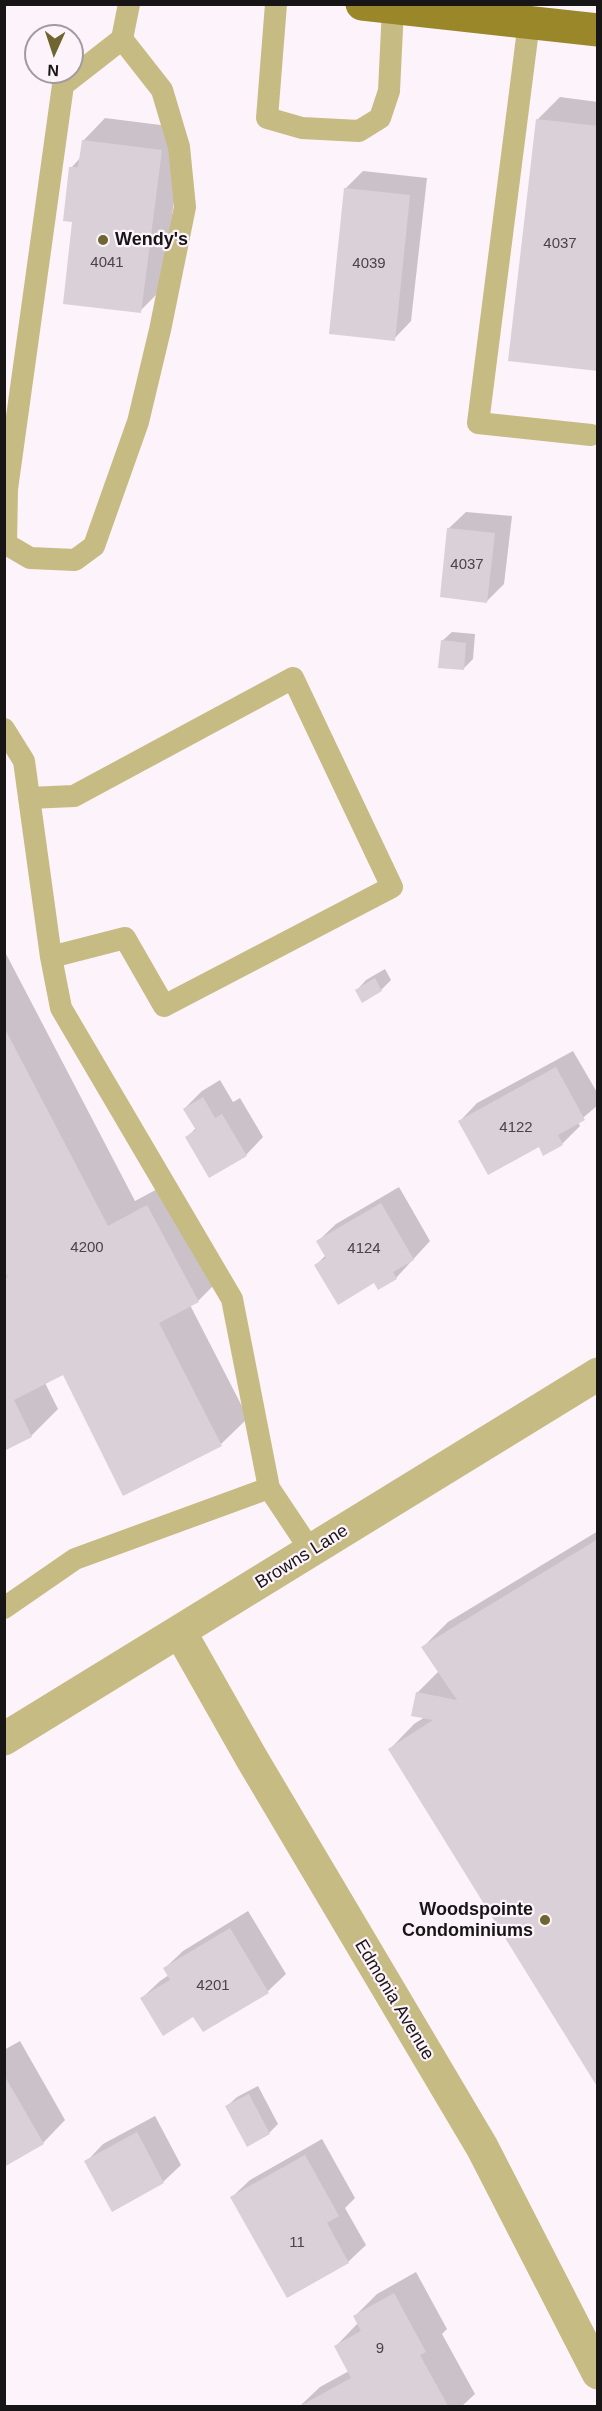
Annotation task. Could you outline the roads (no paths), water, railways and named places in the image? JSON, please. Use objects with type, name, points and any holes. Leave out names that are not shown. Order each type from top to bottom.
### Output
[{"type":"main road","points":[[378,6],[597,30]]},
{"type":"street","name":"Browns Lane","points":[[4,1739],[597,1374]]},
{"type":"street","name":"Edmonia Avenue","points":[[180,1632],[252,1759],[482,2147],[597,2373]]},
{"type":"lane","points":[[122,39],[162,90],[179,147],[185,207],[160,330],[138,422],[94,546],[75,560],[30,558],[6,544],[7,489],[63,85],[122,39],[129,4]]},
{"type":"lane","points":[[276,4],[267,118],[302,128],[358,131],[380,118],[389,91],[378,6]]},
{"type":"lane","points":[[530,22],[478,423],[591,435]]},
{"type":"lane","points":[[29,798],[74,796],[293,678],[392,887],[164,1006],[125,938],[51,957]]},
{"type":"lane","points":[[4,729],[24,761],[51,957],[61,1008],[232,1299],[269,1488],[311,1551]]},
{"type":"lane","points":[[4,1608],[75,1559],[269,1488]]},
{"type":"place","name":"Wendy's","points":[[103,240]]},
{"type":"place","name":"Woodspointe Condominiums","points":[[545,1920]]}]
